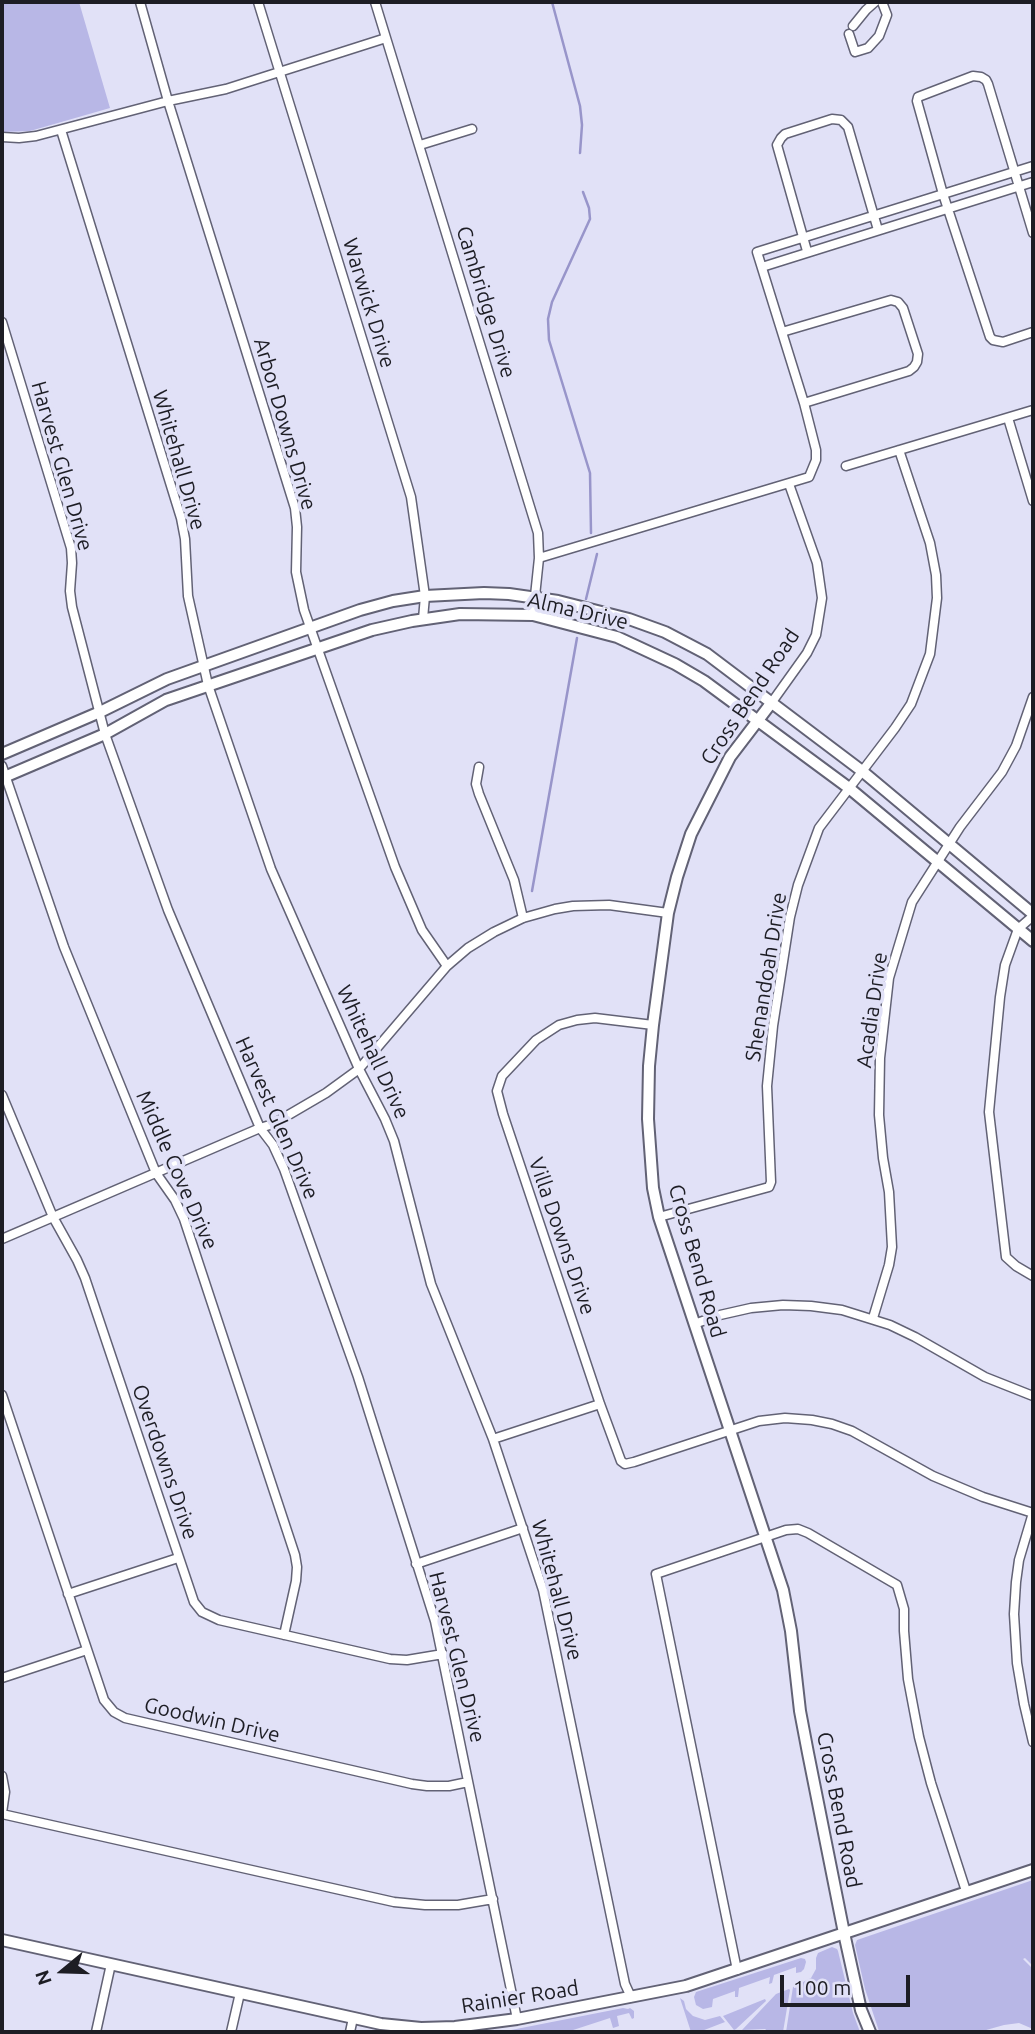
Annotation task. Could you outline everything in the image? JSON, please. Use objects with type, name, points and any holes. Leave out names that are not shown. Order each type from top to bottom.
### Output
[{"type":"street","name":"Arbor Downs Drive","points":[[140,2],[168,101],[295,508],[296,572],[304,610],[395,867],[422,930],[447,966]]},
{"type":"street","name":"Warwick Drive","points":[[258,2],[411,497],[425,596],[423,620]]},
{"type":"street","name":"Cambridge Drive","points":[[375,2],[538,533],[539,558],[533,615]]},
{"type":"street","points":[[875,2],[851,30],[855,52],[868,48],[879,36],[887,15],[882,2]]},
{"type":"street","points":[[2,137],[36,136],[168,101],[226,89],[386,38]]},
{"type":"street","points":[[1033,233],[988,84],[981,77],[973,76],[918,97],[943,194],[988,332],[993,340],[1003,342],[1033,332]]},
{"type":"street","points":[[807,251],[777,145],[785,134],[832,119],[841,120],[848,127],[877,230]]},
{"type":"street","points":[[420,145],[472,129]]},
{"type":"street","name":"Whitehall Drive","points":[[61,130],[181,518],[186,539],[188,596],[208,685],[271,869],[359,1069],[394,1141],[431,1284],[493,1439],[550,1615],[625,1984],[631,1997]]},
{"type":"street","points":[[539,558],[809,477],[816,460],[816,450],[757,252],[1033,166]]},
{"type":"street","points":[[762,267],[1033,182]]},
{"type":"street","points":[[917,202],[921,217]]},
{"type":"street","points":[[841,225],[846,240]]},
{"type":"street","points":[[780,244],[785,259]]},
{"type":"street","points":[[782,332],[891,300],[898,302],[903,308],[918,354],[914,368],[909,371],[804,403]]},
{"type":"street","name":"Harvest Glen Drive","points":[[2,322],[71,548],[72,607],[105,734],[168,910],[260,1128],[273,1145],[284,1169],[358,1377],[435,1621],[517,2019]]},
{"type":"street","points":[[846,466],[1033,410]]},
{"type":"street","points":[[1008,418],[1033,500]]},
{"type":"street","name":"Shenandoah Drive","points":[[659,1217],[769,1187],[771,1182],[767,1086],[773,1026],[790,917],[798,885],[819,828],[911,704],[930,654],[937,598],[936,575],[930,543],[898,450]]},
{"type":"street","name":"Cross Bend Road","points":[[789,484],[817,562],[822,598],[816,635],[772,702],[730,757],[691,834],[668,914],[653,1025],[648,1119],[653,1188],[659,1217],[783,1590],[791,1631],[800,1711],[844,1933],[861,2010],[870,2032]]},
{"type":"street","name":"Alma Drive","points":[[2,754],[100,712],[167,679],[311,627],[393,601],[425,596],[484,593],[558,601],[611,614],[664,632],[707,654],[862,771],[1033,915]]},
{"type":"street","name":"Alma Drive","points":[[3,773],[105,734],[166,700],[372,630],[460,614],[533,615],[617,637],[649,650],[705,681],[849,788],[1033,941]]},
{"type":"street","name":"Acadia Drive","points":[[873,1318],[892,1247],[890,1192],[883,1158],[879,1115],[880,1058],[889,978],[912,902],[936,861],[1002,772],[1016,746],[1033,697]]},
{"type":"street","points":[[479,767],[476,784],[514,880],[523,918]]},
{"type":"street","name":"Middle Cove Drive","points":[[3,773],[64,947],[156,1173],[175,1200],[184,1220],[295,1555],[296,1581],[284,1635]]},
{"type":"street","points":[[2,1239],[291,1115],[359,1069],[447,966],[468,948],[494,932],[523,918],[583,905],[609,905],[668,914]]},
{"type":"street","points":[[1033,915],[1018,929],[1003,975],[989,1112],[1006,1257],[1033,1276]]},
{"type":"street","name":"Villa Downs Drive","points":[[653,1025],[595,1018],[559,1025],[536,1040],[502,1076],[497,1091],[621,1461],[625,1464],[730,1431]]},
{"type":"street","name":"Overdowns Drive","points":[[2,1095],[53,1217],[85,1278],[194,1602],[202,1612],[219,1620],[390,1659],[407,1660],[443,1654]]},
{"type":"street","points":[[694,1324],[751,1308],[783,1305],[842,1310],[873,1318],[915,1337],[985,1377],[1033,1395]]},
{"type":"street","name":"Goodwin Drive","points":[[2,1395],[87,1650],[107,1704],[114,1712],[125,1718],[412,1784],[449,1786],[468,1782]]},
{"type":"street","points":[[493,1439],[600,1404]]},
{"type":"street","points":[[730,1431],[759,1421],[785,1418],[832,1424],[852,1431],[933,1476],[983,1497],[1033,1513],[1020,1560],[1014,1614],[1017,1663],[1033,1742]]},
{"type":"street","points":[[416,1564],[523,1528]]},
{"type":"street","points":[[737,1970],[656,1574],[786,1530],[798,1529],[808,1532],[897,1585],[904,1609],[908,1679],[919,1737],[966,1891]]},
{"type":"street","points":[[68,1594],[178,1558]]},
{"type":"street","points":[[2,1678],[87,1650]]},
{"type":"street","points":[[2,1776],[5,1792],[2,1813],[394,1902],[458,1905],[493,1899]]},
{"type":"street","name":"Rainier Road","points":[[2,1940],[381,2024],[456,2030],[686,1986],[1033,1870]]},
{"type":"street","points":[[96,2032],[111,1964]]},
{"type":"street","points":[[231,2032],[240,1993]]},
{"type":"street","points":[[350,2032],[353,2018]]},
{"type":"shaded area","points":[[2,2],[79,2],[110,108],[30,131],[2,132]]},
{"type":"shaded area","points":[[1033,1880],[1033,1966],[1023,1959],[1033,1969],[1033,2029],[1019,2023],[979,2032],[879,2031],[865,1989],[855,1945],[857,1940]]},
{"type":"shaded area","points":[[832,1947],[838,1951],[860,2032],[786,2032],[793,1987],[811,1978],[816,1969],[818,1953]]},
{"type":"shaded area","points":[[801,1958],[806,1962],[801,1972],[796,1973],[796,1967],[774,1975],[772,1983],[769,1984],[770,1977],[739,1988],[738,1997],[735,1997],[735,1991],[713,1999],[712,2007],[703,2009],[696,2005],[696,1992]]},
{"type":"shaded area","points":[[790,1990],[783,2032],[769,2032],[765,2029],[742,2030],[776,1994]]},
{"type":"shaded area","points":[[680,1998],[693,2016],[705,2020],[720,2016],[725,2022],[699,2032],[691,2032]]},
{"type":"shaded area","points":[[765,1999],[766,2001],[734,2030],[723,2016]]},
{"type":"shaded area","points":[[623,2008],[634,2011],[634,2018],[632,2019],[629,2013],[617,2016],[619,2026],[613,2028],[610,2018],[567,2032],[501,2032]]},
{"type":"waterway","points":[[552,2],[580,106],[580,153]]},
{"type":"waterway","points":[[583,192],[590,219],[552,302],[548,319],[549,340],[590,473],[591,533]]},
{"type":"waterway","points":[[586,599],[597,554]]},
{"type":"waterway","points":[[532,891],[577,638]]}]
